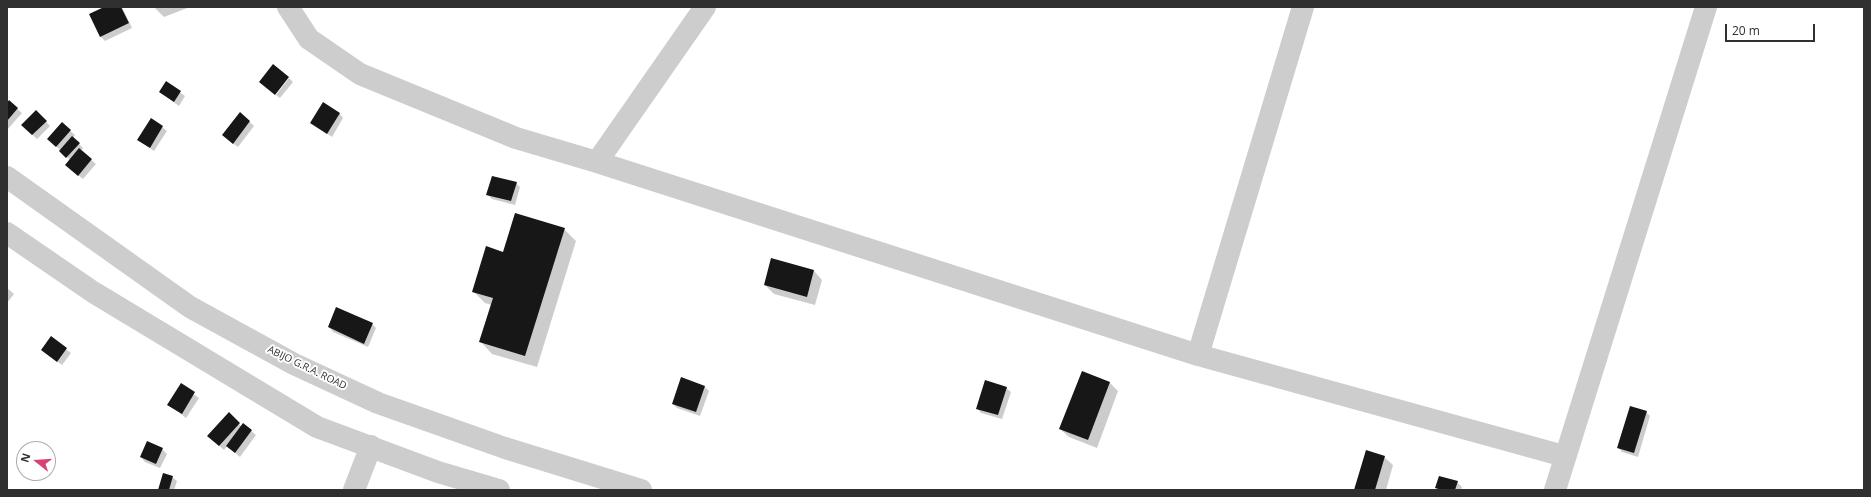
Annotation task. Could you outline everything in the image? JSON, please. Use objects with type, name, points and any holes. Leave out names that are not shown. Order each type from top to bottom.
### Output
[{"type":"street","points":[[288,7],[309,39],[360,74],[516,138],[597,162],[1198,355],[1564,456]]},
{"type":"street","points":[[597,162],[705,7]]},
{"type":"street","points":[[1198,355],[1303,7]]},
{"type":"street","points":[[1555,490],[1564,456],[1706,7]]},
{"type":"street","name":"ABIJO G.R.A. ROAD","points":[[7,177],[190,307],[294,364],[378,403],[505,448],[641,490]]},
{"type":"street","points":[[7,233],[93,292],[316,427],[371,446],[438,472],[499,490]]},
{"type":"street","points":[[354,490],[371,446]]},
{"type":"building","points":[[104,7],[121,7],[129,23],[100,37],[89,14]]},
{"type":"building","points":[[273,64],[289,77],[275,95],[259,82]]},
{"type":"building","points":[[166,81],[181,91],[174,102],[159,92]]},
{"type":"building","points":[[9,100],[18,108],[7,121],[7,103]]},
{"type":"building","points":[[323,102],[340,113],[327,134],[310,123]]},
{"type":"building","points":[[36,110],[47,121],[32,135],[21,125]]},
{"type":"building","points":[[240,112],[250,121],[233,144],[222,135]]},
{"type":"building","points":[[151,118],[163,126],[150,148],[137,140]]},
{"type":"building","points":[[62,122],[71,130],[56,147],[47,139]]},
{"type":"building","points":[[72,136],[80,143],[66,158],[59,151]]},
{"type":"building","points":[[79,148],[92,159],[78,176],[65,165]]},
{"type":"building","points":[[492,176],[517,182],[511,201],[486,195]]},
{"type":"building","points":[[515,213],[565,228],[525,356],[479,342],[493,298],[472,292],[486,246],[503,252]]},
{"type":"building","points":[[771,258],[814,270],[807,297],[764,285]]},
{"type":"building","points":[[336,307],[373,323],[364,344],[328,327]]},
{"type":"building","points":[[51,336],[67,348],[57,362],[41,350]]},
{"type":"building","points":[[1082,371],[1110,382],[1088,440],[1059,429]]},
{"type":"building","points":[[681,377],[705,386],[696,412],[672,404]]},
{"type":"building","points":[[985,380],[1007,387],[998,415],[976,409]]},
{"type":"building","points":[[181,383],[195,392],[182,414],[167,405]]},
{"type":"building","points":[[1630,406],[1647,411],[1634,453],[1617,448]]},
{"type":"building","points":[[229,412],[240,423],[219,446],[207,436]]},
{"type":"building","points":[[243,423],[252,430],[235,453],[226,446]]},
{"type":"building","points":[[147,441],[163,448],[156,464],[140,457]]},
{"type":"building","points":[[1366,450],[1385,456],[1375,490],[1354,490]]},
{"type":"building","points":[[163,473],[173,476],[169,490],[158,490]]},
{"type":"building","points":[[1439,476],[1458,481],[1455,490],[1442,490],[1435,488]]}]
